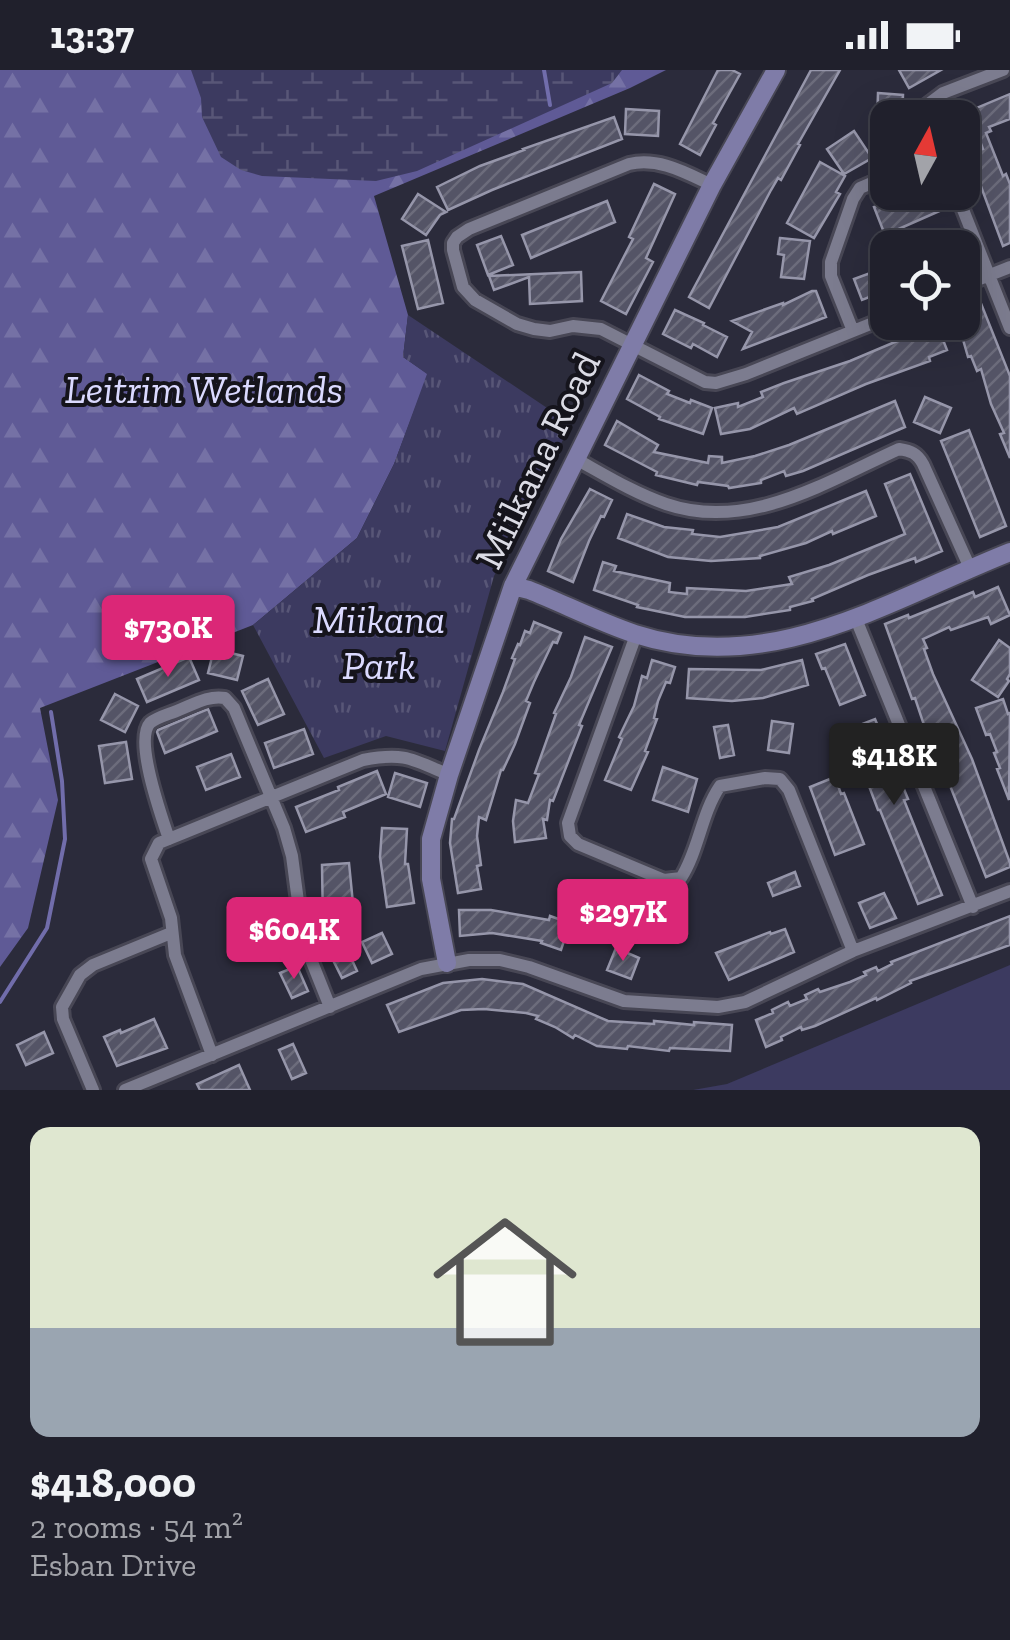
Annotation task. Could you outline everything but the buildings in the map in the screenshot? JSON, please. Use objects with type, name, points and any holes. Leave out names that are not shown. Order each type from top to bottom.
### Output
[{"type":"street","name":"Miikana Road","points":[[447,963],[429,861],[436,815],[512,586],[712,186],[776,70]]},
{"type":"street","points":[[934,100],[1003,70]]},
{"type":"street","points":[[712,186],[668,165],[642,161],[629,164],[457,237],[453,243],[463,287],[475,300],[534,329],[602,328],[705,382],[716,383],[746,374],[870,324]]},
{"type":"street","points":[[853,331],[831,276],[831,262],[853,198],[860,188],[870,184]]},
{"type":"street","points":[[963,210],[1010,328]]},
{"type":"street","points":[[980,279],[1010,267]]},
{"type":"street","points":[[576,459],[664,503],[712,512],[738,512],[790,499],[899,450],[910,451],[924,464],[970,568]]},
{"type":"street","points":[[512,586],[636,634],[705,646],[753,647],[793,640],[856,619],[1010,552]]},
{"type":"street","points":[[856,619],[973,907]]},
{"type":"street","points":[[636,634],[568,823],[570,836],[578,844],[664,880],[681,878],[720,786],[780,779],[788,790],[853,952]]},
{"type":"street","points":[[169,839],[155,802],[145,740],[148,726],[214,696],[228,700],[284,828],[310,957],[330,1007]]},
{"type":"street","points":[[212,1055],[175,954],[168,906],[151,859],[159,844],[364,760],[393,754],[449,775]]},
{"type":"street","points":[[126,1090],[421,969],[447,963],[515,963],[624,1001],[718,1007],[745,1002],[853,952],[1010,891]]},
{"type":"street","points":[[93,1090],[63,1020],[62,1007],[80,975],[92,965],[171,933]]},
{"type":"green space","name":"Leitrim Wetlands","points":[[0,70],[666,70],[374,196],[408,315],[403,357],[428,374],[394,464],[357,538],[253,625],[40,708],[58,800],[28,928],[0,967]]},
{"type":"green space","points":[[191,70],[622,70],[612,83],[417,171],[376,181],[262,176],[241,170],[221,157],[202,117],[201,98]]},
{"type":"green space","name":"Miikana Park","points":[[408,315],[571,424],[494,576],[445,751],[386,736],[324,758],[253,625],[357,538],[394,464],[427,374],[403,357]]},
{"type":"green space","points":[[1010,965],[1010,1090],[693,1090],[727,1084]]},
{"type":"waterway","points":[[544,70],[550,105]]},
{"type":"waterway","points":[[0,1002],[47,928],[65,839],[62,781],[51,712]]}]
